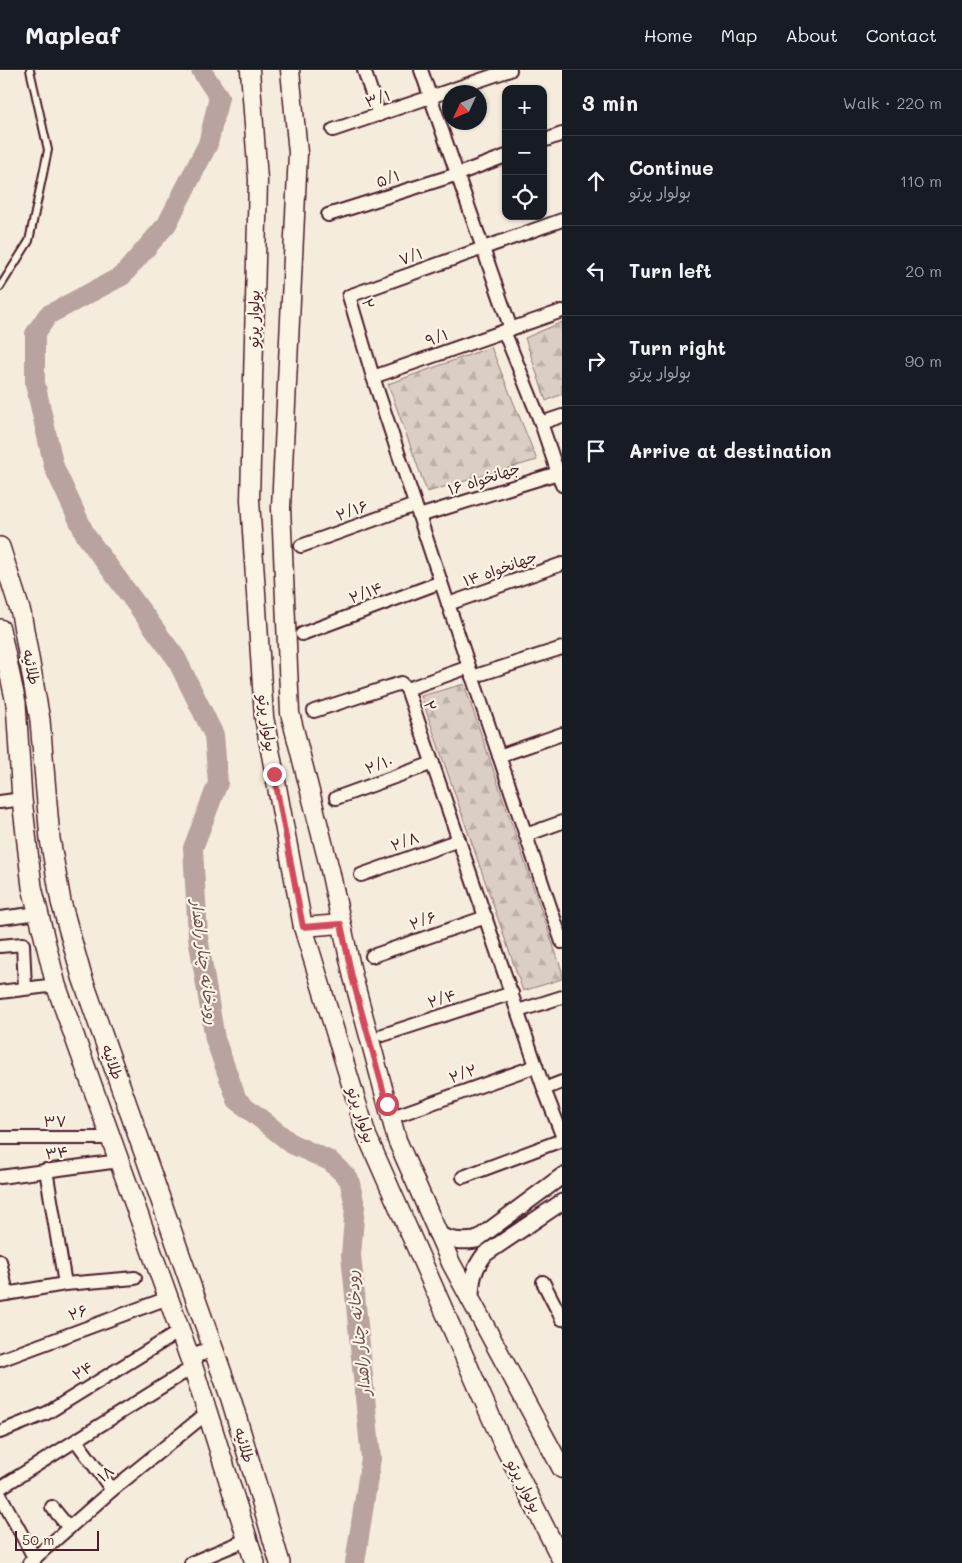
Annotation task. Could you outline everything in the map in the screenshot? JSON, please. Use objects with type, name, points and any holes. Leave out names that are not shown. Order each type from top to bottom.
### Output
[{"type":"main road","name":"بولوار پرتو","points":[[250,70],[258,180],[250,500],[264,717],[303,927],[367,1136],[502,1442],[562,1561]]},
{"type":"main road","name":"بولوار پرتو","points":[[290,70],[298,152],[281,508],[290,713],[352,977],[397,1140],[436,1234],[562,1469]]},
{"type":"main road","name":"طلائیه","points":[[0,547],[20,613],[40,720],[50,839],[61,902],[82,977],[231,1399],[280,1563]]},
{"type":"main road","name":"طلائیه","points":[[0,629],[16,703],[22,799],[32,887],[56,985],[191,1362],[254,1563]]},
{"type":"main road","points":[[303,927],[341,924]]},
{"type":"street","points":[[364,70],[379,115]]},
{"type":"street","points":[[421,70],[484,250],[508,330],[560,479]]},
{"type":"street","name":"۳/۱","points":[[333,130],[510,70]]},
{"type":"street","points":[[547,140],[562,134]]},
{"type":"street","name":"۵/۱","points":[[328,215],[458,174],[502,158]]},
{"type":"street","name":"۷/۱","points":[[349,296],[484,250],[562,220]]},
{"type":"street","name":"۲","points":[[349,296],[373,377],[470,672],[407,688],[536,1066],[562,1135]]},
{"type":"street","name":"۹/۱","points":[[373,377],[562,311]]},
{"type":"street","points":[[541,423],[562,416]]},
{"type":"street","name":"جهانخواه ۱۶","points":[[417,511],[560,479]]},
{"type":"street","name":"۲/۱۶","points":[[301,546],[417,511]]},
{"type":"street","name":"جهانخواه ۱۴","points":[[448,604],[562,564]]},
{"type":"street","name":"۲/۱۴","points":[[302,634],[441,582]]},
{"type":"street","points":[[562,648],[470,672],[526,835],[557,914],[562,942]]},
{"type":"street","points":[[314,711],[401,683],[407,688]]},
{"type":"street","points":[[499,756],[562,734]]},
{"type":"street","name":"۲/۱۰","points":[[336,798],[433,763]]},
{"type":"street","points":[[0,802],[22,799]]},
{"type":"street","points":[[526,835],[562,822]]},
{"type":"street","name":"۲/۸","points":[[361,875],[459,840]]},
{"type":"street","points":[[0,918],[39,913]]},
{"type":"street","name":"۲/۶","points":[[372,956],[486,917]]},
{"type":"street","points":[[0,946],[23,944],[25,988]]},
{"type":"street","points":[[0,992],[56,985]]},
{"type":"street","name":"۲/۴","points":[[383,1035],[512,993]]},
{"type":"street","points":[[518,1011],[562,997]]},
{"type":"street","name":"۲/۲","points":[[401,1114],[536,1066]]},
{"type":"street","points":[[544,1089],[562,1082]]},
{"type":"street","name":"۳۷","points":[[0,1138],[110,1138]]},
{"type":"street","points":[[463,1177],[562,1140]]},
{"type":"street","name":"۳۴","points":[[0,1177],[119,1161]]},
{"type":"street","points":[[46,1170],[66,1284]]},
{"type":"street","points":[[436,1234],[451,1241],[476,1240],[562,1176]]},
{"type":"street","points":[[470,1300],[471,1279],[477,1263],[482,1257],[562,1202]]},
{"type":"street","points":[[471,1241],[469,1250],[474,1256],[482,1257]]},
{"type":"street","points":[[0,1261],[3,1295],[66,1284],[135,1278]]},
{"type":"street","points":[[543,1282],[562,1319]]},
{"type":"street","name":"۲۶","points":[[0,1360],[168,1298]]},
{"type":"street","name":"۲۴","points":[[0,1432],[47,1412],[180,1331]]},
{"type":"street","points":[[0,1488],[77,1442],[191,1362],[213,1349]]},
{"type":"street","name":"۱۸","points":[[32,1561],[112,1490],[207,1413]]},
{"type":"street","points":[[77,1442],[112,1490]]},
{"type":"street","points":[[0,1495],[32,1561]]},
{"type":"street","points":[[52,1507],[69,1528]]},
{"type":"street","points":[[0,1523],[12,1517]]},
{"type":"street","points":[[191,1563],[246,1540]]},
{"type":"lane","points":[[0,287],[29,242],[48,150],[30,70]]},
{"type":"green space","points":[[562,322],[562,394],[546,401],[525,338]]},
{"type":"green space","points":[[491,347],[537,460],[427,492],[388,384]]},
{"type":"green space","points":[[464,684],[562,971],[562,979],[523,991],[421,696]]},
{"type":"waterway","name":"رودخانه چنار راهدار","points":[[201,70],[219,97],[208,144],[167,224],[122,276],[48,315],[35,334],[35,383],[54,467],[86,536],[176,658],[214,735],[218,783],[193,848],[198,937],[215,1039],[237,1100],[292,1144],[330,1161],[349,1179],[355,1206],[351,1255],[371,1458],[355,1563]]},
{"type":"route","points":[[274,774],[303,927],[341,924],[352,977],[387,1104]]}]
